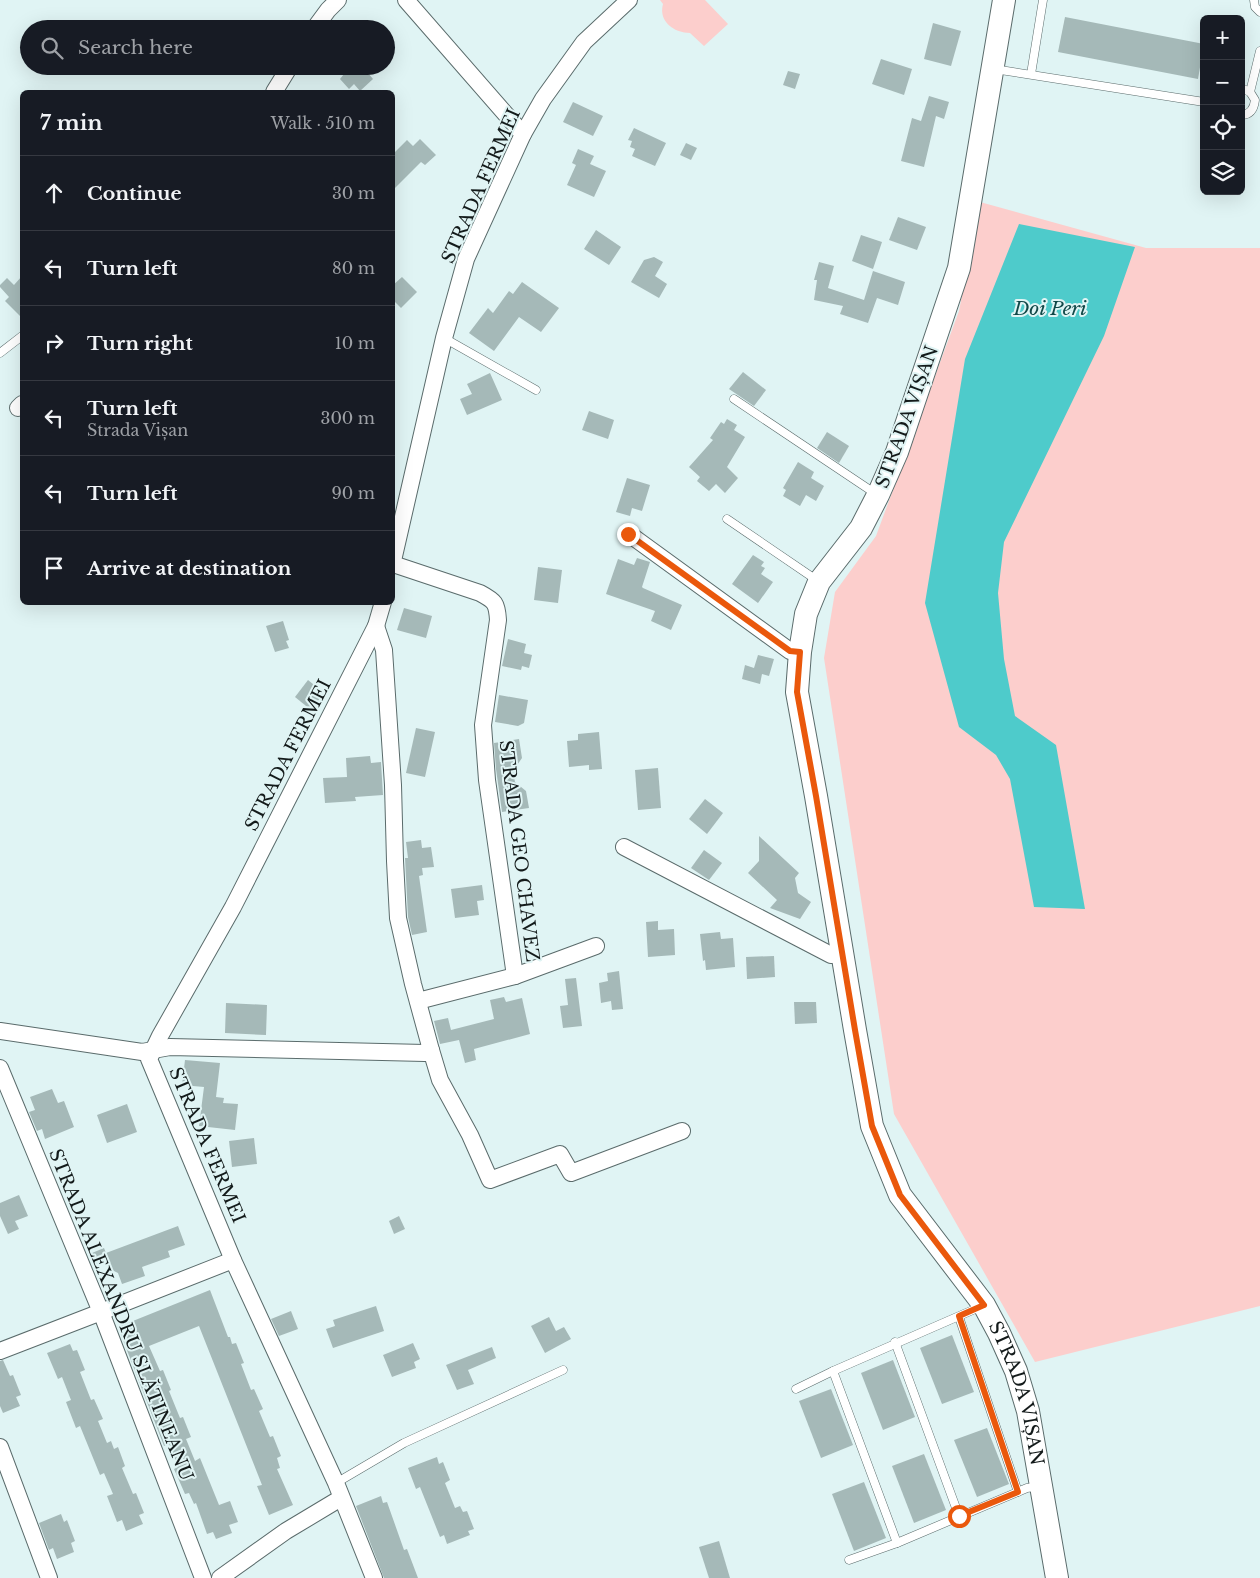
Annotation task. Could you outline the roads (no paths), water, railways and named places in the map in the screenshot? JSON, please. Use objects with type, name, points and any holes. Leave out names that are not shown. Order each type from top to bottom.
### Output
[{"type":"street","points":[[321,20],[338,0]]},
{"type":"street","points":[[406,0],[523,134]]},
{"type":"street","name":"STRADA FERMEI","points":[[395,555],[444,338],[466,259],[523,134],[543,99],[584,42],[629,0]]},
{"type":"street","name":"STRADA VIȘAN","points":[[1004,0],[959,268],[897,452],[878,495],[861,528],[819,582],[806,614],[800,652],[797,692],[872,1126],[900,1195],[984,1305],[1016,1371],[1028,1411],[1057,1578]]},
{"type":"street","points":[[275,90],[284,75]]},
{"type":"street","points":[[628,534],[790,651],[800,652]]},
{"type":"street","name":"STRADA GEO CHAVEZ","points":[[395,565],[480,593],[492,600],[498,608],[498,620],[483,725],[487,780],[515,976]]},
{"type":"street","points":[[377,611],[384,650],[393,785],[394,861],[398,918],[440,1080],[470,1135],[490,1180],[560,1154],[572,1173],[682,1131]]},
{"type":"street","name":"STRADA FERMEI","points":[[374,1578],[339,1491],[233,1260],[149,1059],[233,907],[377,611]]},
{"type":"street","points":[[624,846],[832,954],[843,953]]},
{"type":"street","name":"STRADA GEO CHAVEZ","points":[[418,1001],[515,976],[596,946]]},
{"type":"street","points":[[2,1034],[142,1052],[170,1047],[425,1053],[431,1050]]},
{"type":"street","name":"STRADA ALEXANDRU SLĂTINEANU","points":[[0,1068],[101,1312],[203,1578]]},
{"type":"street","points":[[0,1351],[233,1260]]},
{"type":"street","points":[[0,1447],[49,1578]]},
{"type":"street","points":[[220,1578],[339,1491]]},
{"type":"lane","points":[[1031,74],[1043,0]]},
{"type":"lane","points":[[1254,0],[1255,7],[1260,12]]},
{"type":"lane","points":[[1250,92],[1260,51]]},
{"type":"lane","points":[[992,68],[1200,101]]},
{"type":"lane","points":[[1245,90],[1250,92],[1255,100],[1255,105],[1249,113],[1245,114]]},
{"type":"lane","points":[[0,354],[20,338]]},
{"type":"lane","points":[[444,338],[536,390]]},
{"type":"lane","points":[[734,399],[878,495]]},
{"type":"lane","points":[[727,519],[819,582]]},
{"type":"lane","points":[[796,1389],[895,1342],[984,1305]]},
{"type":"lane","points":[[959,1316],[1018,1492]]},
{"type":"lane","points":[[895,1342],[959,1516]]},
{"type":"lane","points":[[339,1491],[404,1443],[563,1370]]},
{"type":"lane","points":[[832,1371],[897,1543]]},
{"type":"lane","points":[[849,1560],[897,1543],[1027,1488],[1041,1486]]},
{"type":"water","name":"Doi Peri","points":[[1019,224],[1135,247],[1104,336],[1004,542],[998,593],[1004,659],[1015,716],[1056,745],[1085,909],[1034,907],[1010,779],[996,755],[959,727],[925,603],[965,359]]}]
